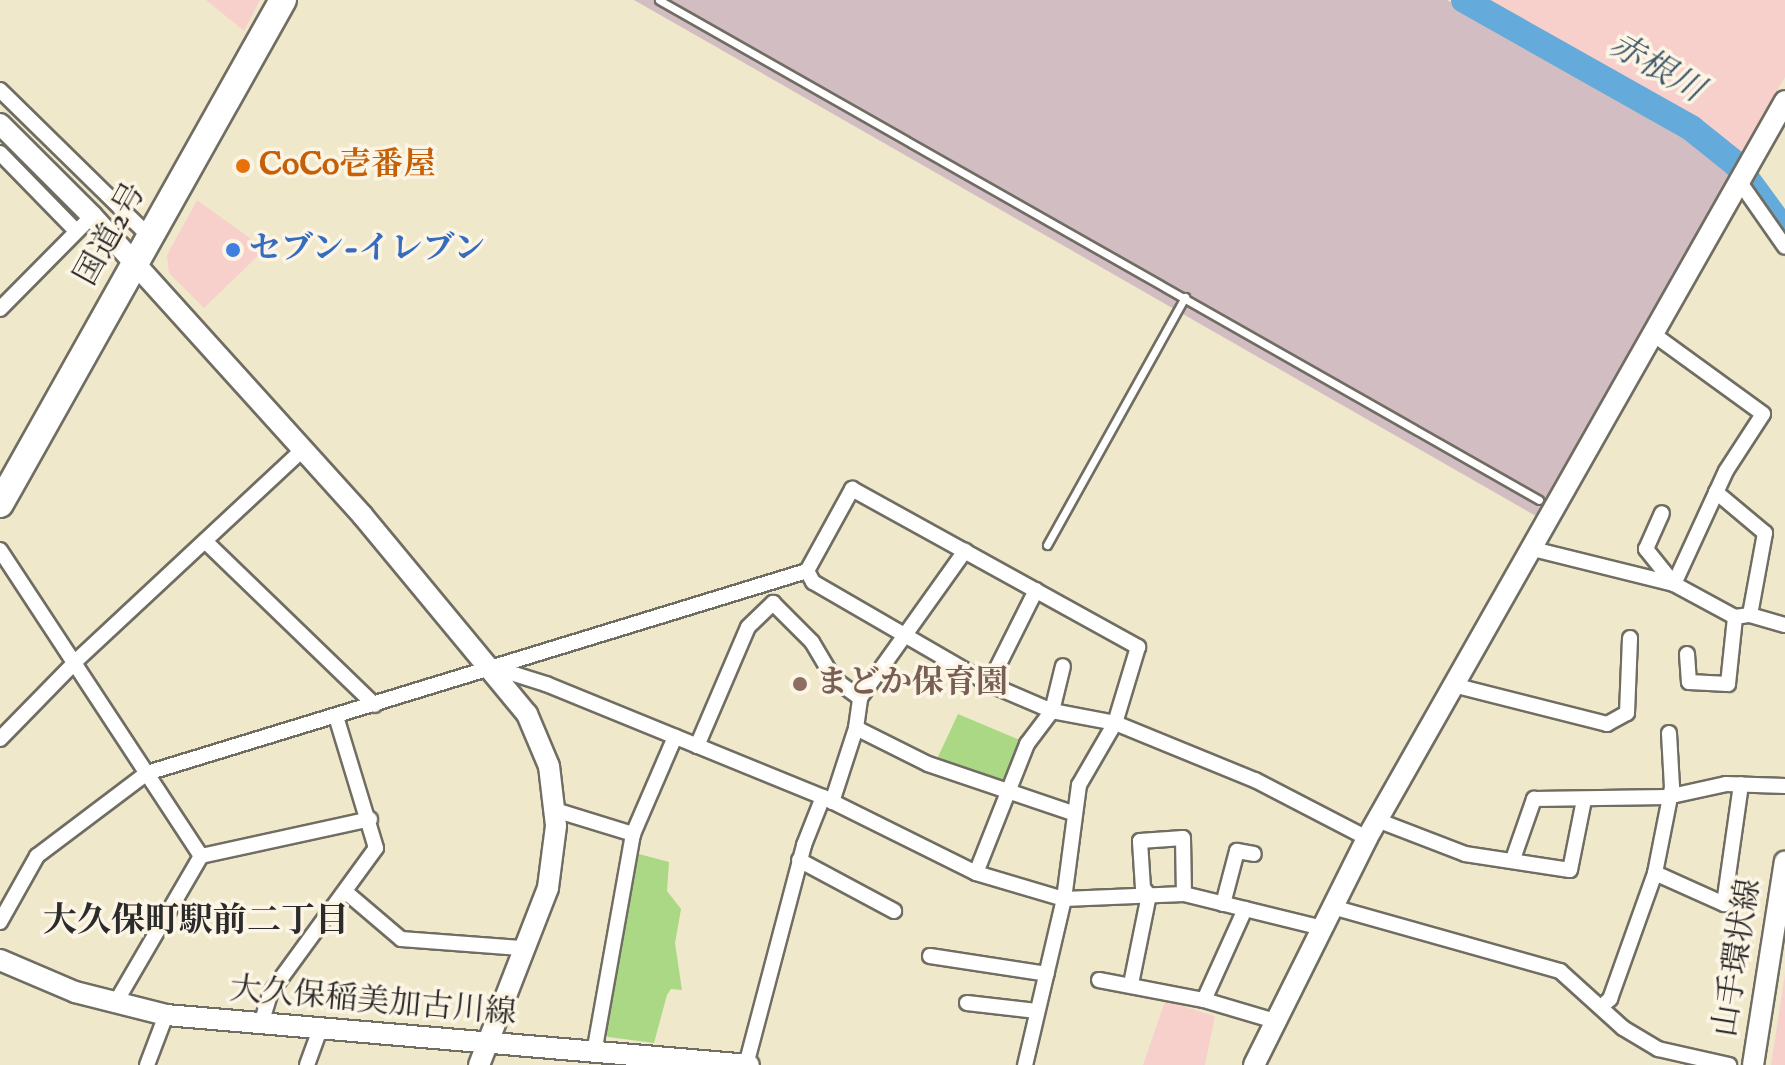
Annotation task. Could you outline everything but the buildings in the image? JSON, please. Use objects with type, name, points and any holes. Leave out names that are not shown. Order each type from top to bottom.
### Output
[{"type":"highway","name":"国道2号","points":[[0,504],[283,0]]},
{"type":"street","points":[[0,90],[150,237]]},
{"type":"street","points":[[1254,1065],[1372,829],[1457,686],[1785,101]]},
{"type":"street","points":[[0,124],[92,216],[303,449],[492,667],[527,714],[549,766],[555,810],[548,888],[521,948],[479,1065]]},
{"type":"street","points":[[0,153],[76,231]]},
{"type":"street","points":[[1739,181],[1785,247]]},
{"type":"street","points":[[0,309],[92,216]]},
{"type":"street","points":[[1653,334],[1763,414],[1716,492],[1674,584]]},
{"type":"street","points":[[0,739],[77,660],[207,543],[303,449]]},
{"type":"street","points":[[0,922],[37,856],[147,773],[478,676],[492,667],[807,571],[852,489],[1138,647],[1115,723],[1079,785],[1064,899],[1025,1065]]},
{"type":"street","points":[[1687,654],[1689,682],[1728,684],[1765,533],[1716,492]]},
{"type":"street","points":[[1662,513],[1646,549],[1674,584]]},
{"type":"street","points":[[207,543],[375,705]]},
{"type":"street","points":[[1533,549],[1674,584],[1743,616],[1785,625]]},
{"type":"street","points":[[0,550],[77,660],[201,856]]},
{"type":"street","points":[[748,1065],[799,860],[828,800],[856,728],[860,698],[965,551]]},
{"type":"street","points":[[807,571],[813,582],[903,637],[989,684],[1052,711],[1115,723],[1372,829],[1465,854],[1570,870],[1584,800]]},
{"type":"street","points":[[754,587],[760,610]]},
{"type":"street","points":[[989,684],[1036,590]]},
{"type":"street","points":[[697,746],[748,627],[760,610],[773,603],[812,642],[834,679],[860,698]]},
{"type":"street","points":[[1457,686],[1607,724],[1627,713],[1630,638]]},
{"type":"street","points":[[976,873],[1005,791],[1027,744],[1052,711],[1063,666]]},
{"type":"street","points":[[492,667],[828,800],[976,873],[1064,899],[1184,894],[1322,928]]},
{"type":"street","points":[[261,1024],[271,992],[347,893],[376,848],[370,819],[336,716]]},
{"type":"street","points":[[856,728],[928,764],[1073,813]]},
{"type":"street","points":[[1602,1006],[1610,999],[1655,873],[1667,797],[1672,787],[1669,733]]},
{"type":"street","points":[[594,1052],[633,834],[675,737]]},
{"type":"street","points":[[1513,859],[1534,799],[1667,797],[1741,784],[1785,786]]},
{"type":"street","points":[[1655,873],[1724,904],[1741,784]]},
{"type":"street","points":[[555,810],[633,834]]},
{"type":"street","points":[[116,1002],[201,856],[370,819]]},
{"type":"street","points":[[1149,895],[1143,888],[1140,841],[1183,838],[1184,894]]},
{"type":"street","points":[[1223,904],[1237,851],[1254,854]]},
{"type":"street","points":[[799,860],[894,911]]},
{"type":"street","name":"山手環状線","points":[[1753,1065],[1785,861]]},
{"type":"street","points":[[347,893],[401,939],[521,948]]},
{"type":"street","points":[[1131,984],[1149,895]]},
{"type":"street","points":[[1332,907],[1560,971],[1623,1028],[1658,1049],[1729,1065]]},
{"type":"street","points":[[1204,1000],[1245,909]]},
{"type":"street","points":[[930,956],[1047,974]]},
{"type":"street","name":"大久保稲美加古川線","points":[[0,960],[75,992],[166,1015],[748,1065]]},
{"type":"street","points":[[1099,980],[1204,1000],[1275,1021]]},
{"type":"street","points":[[967,1003],[1037,1011]]},
{"type":"street","points":[[147,1065],[166,1015]]},
{"type":"street","points":[[307,1065],[320,1029]]},
{"type":"lane","points":[[659,0],[1539,500]]},
{"type":"lane","points":[[1047,545],[1185,297]]},
{"type":"shaded area","points":[[206,0],[260,0],[244,31]]},
{"type":"shaded area","points":[[634,0],[1447,0],[1736,164],[1536,516]]},
{"type":"shaded area","points":[[1481,0],[1785,0],[1785,77],[1737,160],[1726,145]]},
{"type":"shaded area","points":[[197,200],[265,249],[204,308],[169,273],[167,255]]},
{"type":"shaded area","points":[[1785,974],[1785,1065],[1771,1065]]},
{"type":"shaded area","points":[[1165,1001],[1215,1016],[1205,1065],[1143,1065]]},
{"type":"green space","points":[[958,714],[1020,740],[1003,780],[996,784],[937,759]]},
{"type":"green space","points":[[639,854],[669,862],[667,891],[681,909],[675,943],[682,990],[671,989],[667,995],[654,1043],[608,1037],[604,1029]]},
{"type":"waterway","name":"赤根川","points":[[1464,0],[1691,128],[1736,164],[1785,231]]},
{"type":"place","name":"CoCo壱番屋","points":[[243,166]]},
{"type":"place","name":"セブン-イレブン","points":[[233,250]]},
{"type":"place","name":"まどか保育園","points":[[800,684]]},
{"type":"district","name":"大久保町駅前二丁目","points":[[196,922]]}]
